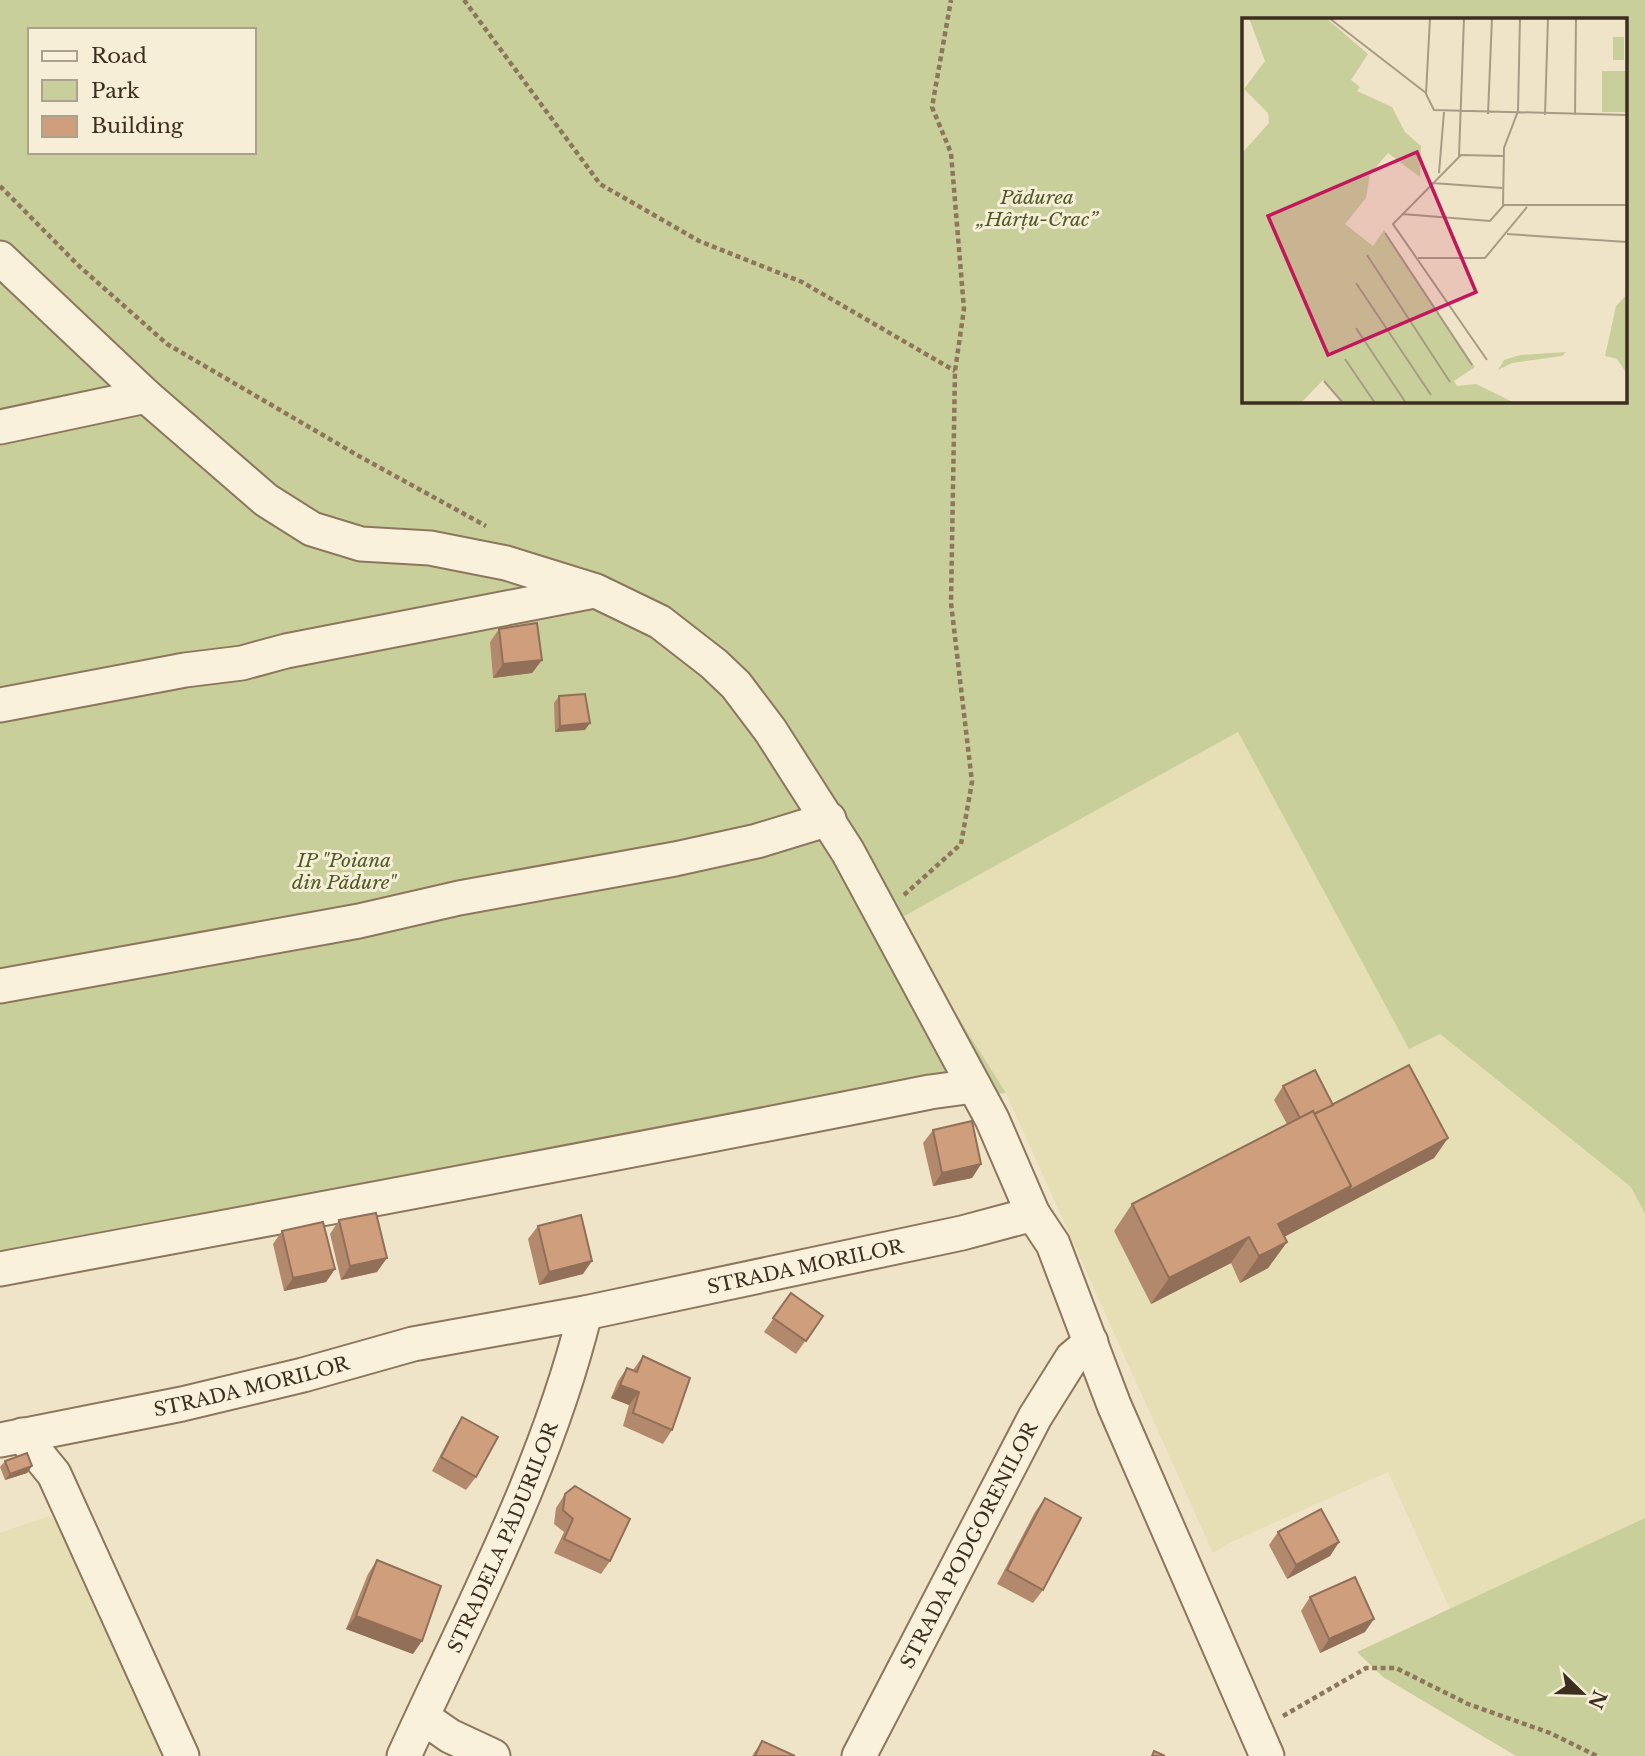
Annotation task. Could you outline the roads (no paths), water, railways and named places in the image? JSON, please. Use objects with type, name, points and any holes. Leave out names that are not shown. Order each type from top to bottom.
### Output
[{"type":"street","points":[[0,258],[146,396],[266,500],[312,529],[360,544],[430,548],[506,563],[596,591],[660,622],[714,664],[736,685],[770,730],[829,819],[883,914],[1010,1156],[1033,1214],[1053,1244],[1114,1405],[1262,1744]]},
{"type":"street","points":[[0,427],[146,396]]},
{"type":"street","points":[[0,705],[242,663],[286,651],[596,591]]},
{"type":"street","points":[[0,986],[359,921],[459,898],[675,859],[757,841],[829,819]]},
{"type":"street","points":[[0,1269],[310,1209],[575,1163],[930,1092],[974,1086]]},
{"type":"street","name":"STRADA MORILOR","points":[[11,1437],[195,1401],[303,1375],[413,1344],[585,1313],[962,1233],[1033,1214]]},
{"type":"street","name":"STRADELA PĂDURILOR","points":[[404,1756],[424,1718],[538,1460],[575,1356],[585,1313]]},
{"type":"street","name":"STRADA PODGORENILOR","points":[[859,1756],[1035,1417],[1072,1358],[1091,1342]]},
{"type":"street","points":[[11,1437],[54,1474],[181,1756]]},
{"type":"street","points":[[424,1718],[450,1736],[493,1756]]},
{"type":"park label","name":"Pădurea „Hârțu-Crac”","points":[[1037,208]]},
{"type":"park label","name":"IP \"Poiana din Pădure\"","points":[[344,871]]}]
